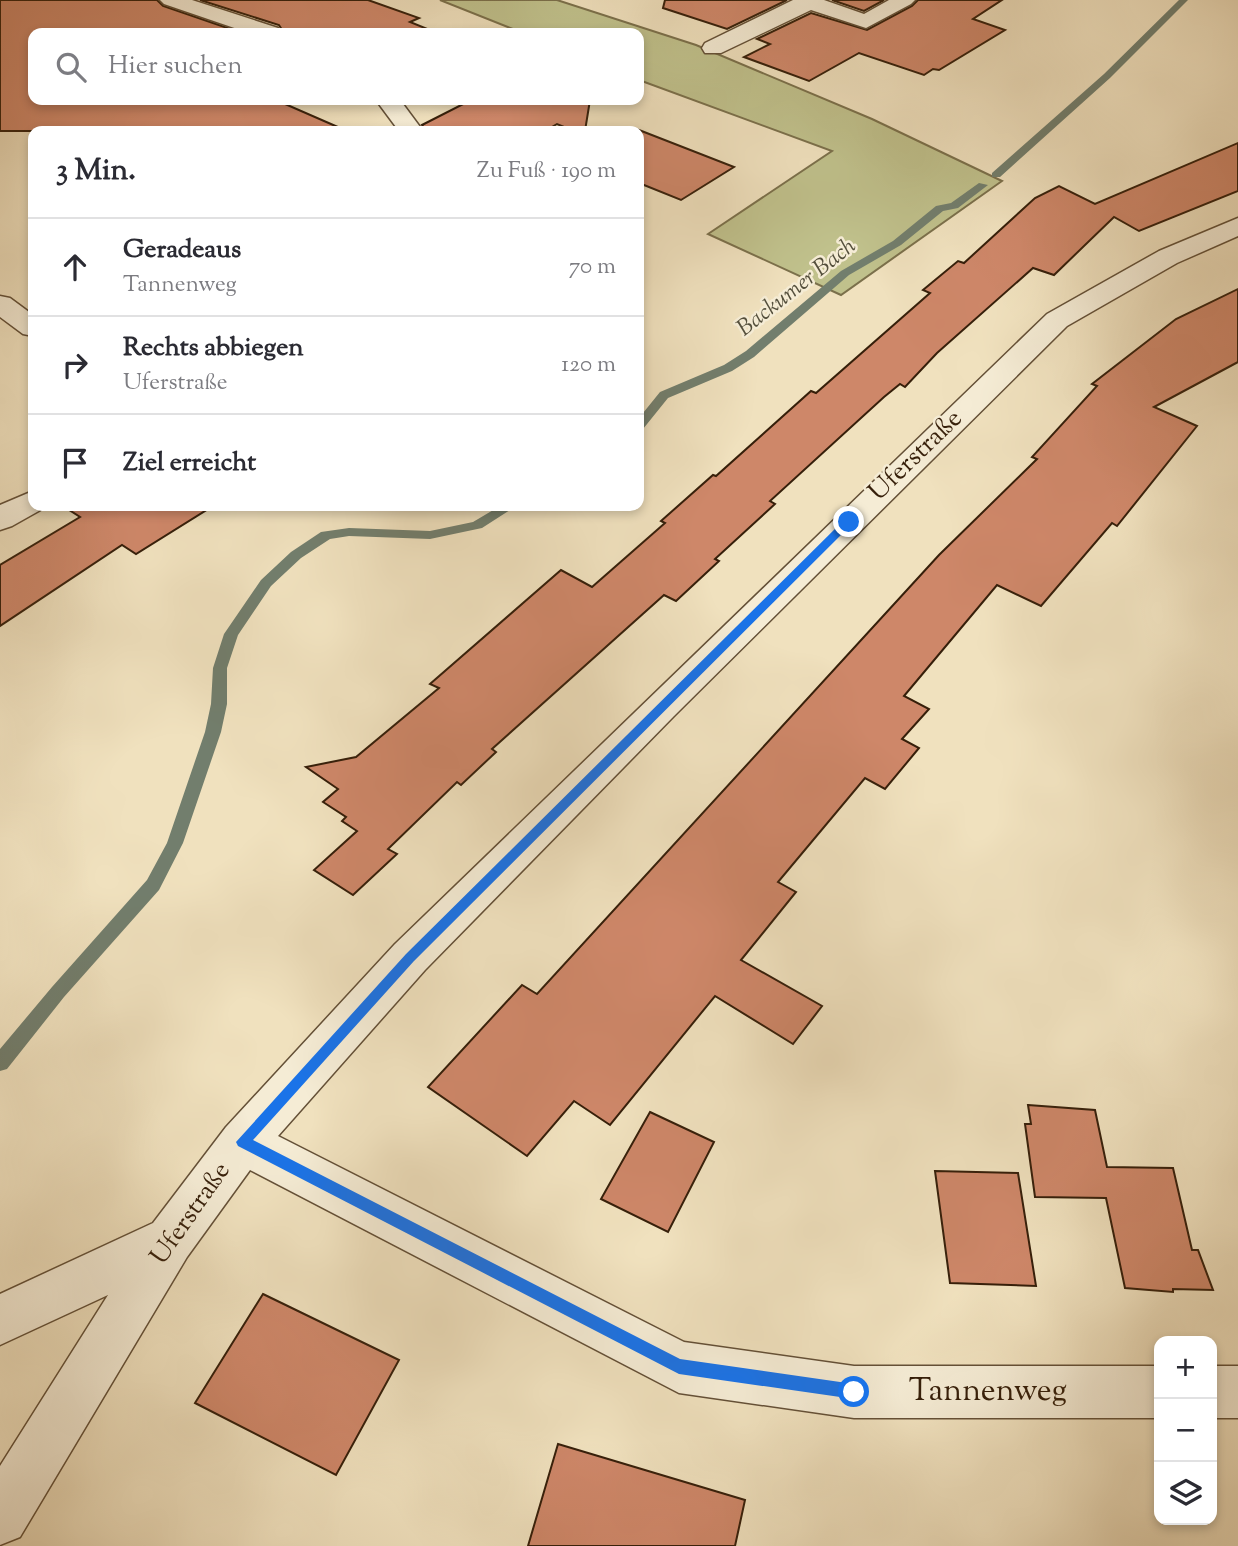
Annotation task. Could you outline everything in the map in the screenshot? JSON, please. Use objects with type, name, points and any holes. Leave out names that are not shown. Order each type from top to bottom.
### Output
[{"type":"street","points":[[172,0],[255,28]]},
{"type":"street","points":[[713,48],[808,1],[866,22],[904,0]]},
{"type":"street","points":[[392,105],[407,126]]},
{"type":"street","name":"Uferstraße","points":[[0,1517],[170,1241],[243,1142],[410,957],[661,706],[1057,320],[1168,257],[1238,226]]},
{"type":"street","points":[[0,304],[28,324]]},
{"type":"street","points":[[0,519],[28,504]]},
{"type":"street","name":"Tannenweg","points":[[243,1142],[679,1367],[854,1392],[1154,1392]]},
{"type":"street","points":[[0,1320],[170,1241]]},
{"type":"street","points":[[1217,1392],[1238,1392]]},
{"type":"green space","points":[[440,0],[557,0],[643,28],[510,28]]},
{"type":"green space","points":[[644,28],[696,45],[872,119],[1002,181],[841,295],[708,234],[832,151],[644,82]]},
{"type":"building","points":[[0,0],[157,0],[163,6],[227,28],[28,28],[28,105],[287,105],[336,126],[28,126],[28,131],[0,131]]},
{"type":"building","points":[[200,0],[368,0],[419,18],[410,22],[425,28],[281,28],[279,25]]},
{"type":"building","points":[[665,0],[787,0],[727,29],[663,8]]},
{"type":"building","points":[[832,0],[884,0],[864,11]]},
{"type":"building","points":[[918,0],[1002,0],[973,19],[1005,30],[939,70],[933,69],[924,75],[859,53],[809,81],[744,57],[770,44],[757,39],[811,13],[867,30],[912,6]]},
{"type":"building","points":[[461,105],[589,105],[586,126],[422,125]]},
{"type":"building","points":[[644,132],[734,167],[681,200],[644,185]]},
{"type":"building","points":[[1238,143],[1238,191],[1139,231],[1114,217],[1054,275],[1033,268],[937,353],[905,387],[900,384],[884,397],[770,501],[775,504],[715,559],[719,561],[676,601],[664,595],[492,749],[496,752],[461,785],[457,782],[388,849],[397,854],[353,895],[314,870],[357,831],[342,821],[346,817],[323,802],[338,789],[306,767],[356,757],[439,688],[430,684],[561,570],[592,587],[665,523],[661,521],[713,475],[716,476],[811,391],[816,393],[930,293],[923,290],[958,261],[964,263],[1035,198],[1059,186],[1095,204]]},
{"type":"building","points":[[1238,289],[1238,362],[1154,407],[1197,426],[1117,526],[1112,523],[1041,606],[997,585],[904,696],[929,709],[902,739],[919,748],[885,789],[865,778],[778,882],[796,892],[741,960],[822,1006],[793,1044],[715,996],[610,1125],[574,1101],[527,1156],[428,1087],[522,985],[537,994],[939,555],[1037,459],[1032,457],[1097,386],[1092,384],[1176,319]]},
{"type":"building","points":[[71,511],[205,511],[136,554],[122,545],[0,626],[0,565],[80,517]]},
{"type":"building","points":[[1028,1105],[1095,1110],[1107,1167],[1173,1168],[1192,1250],[1198,1250],[1213,1290],[1173,1289],[1173,1292],[1125,1288],[1106,1198],[1035,1197],[1025,1124],[1031,1124]]},
{"type":"building","points":[[650,1112],[714,1142],[668,1232],[601,1199]]},
{"type":"building","points":[[935,1171],[1018,1173],[1036,1286],[950,1283]]},
{"type":"building","points":[[263,1294],[399,1360],[336,1475],[195,1403]]},
{"type":"building","points":[[558,1444],[745,1500],[735,1546],[528,1546]]},
{"type":"waterway","name":"Backumer Bach","points":[[996,175],[1107,76],[1184,0]]},
{"type":"waterway","name":"Backumer Bach","points":[[644,420],[664,395],[728,368],[750,354],[845,273],[897,243],[940,208],[954,206],[983,185]]},
{"type":"waterway","name":"Backumer Bach","points":[[0,1063],[58,992],[153,885],[175,843],[213,732],[219,704],[220,668],[231,634],[266,583],[296,555],[326,535],[349,532],[430,535],[477,525],[501,511]]},
{"type":"route","points":[[849,522],[410,957],[243,1142],[679,1367],[854,1392]]}]
